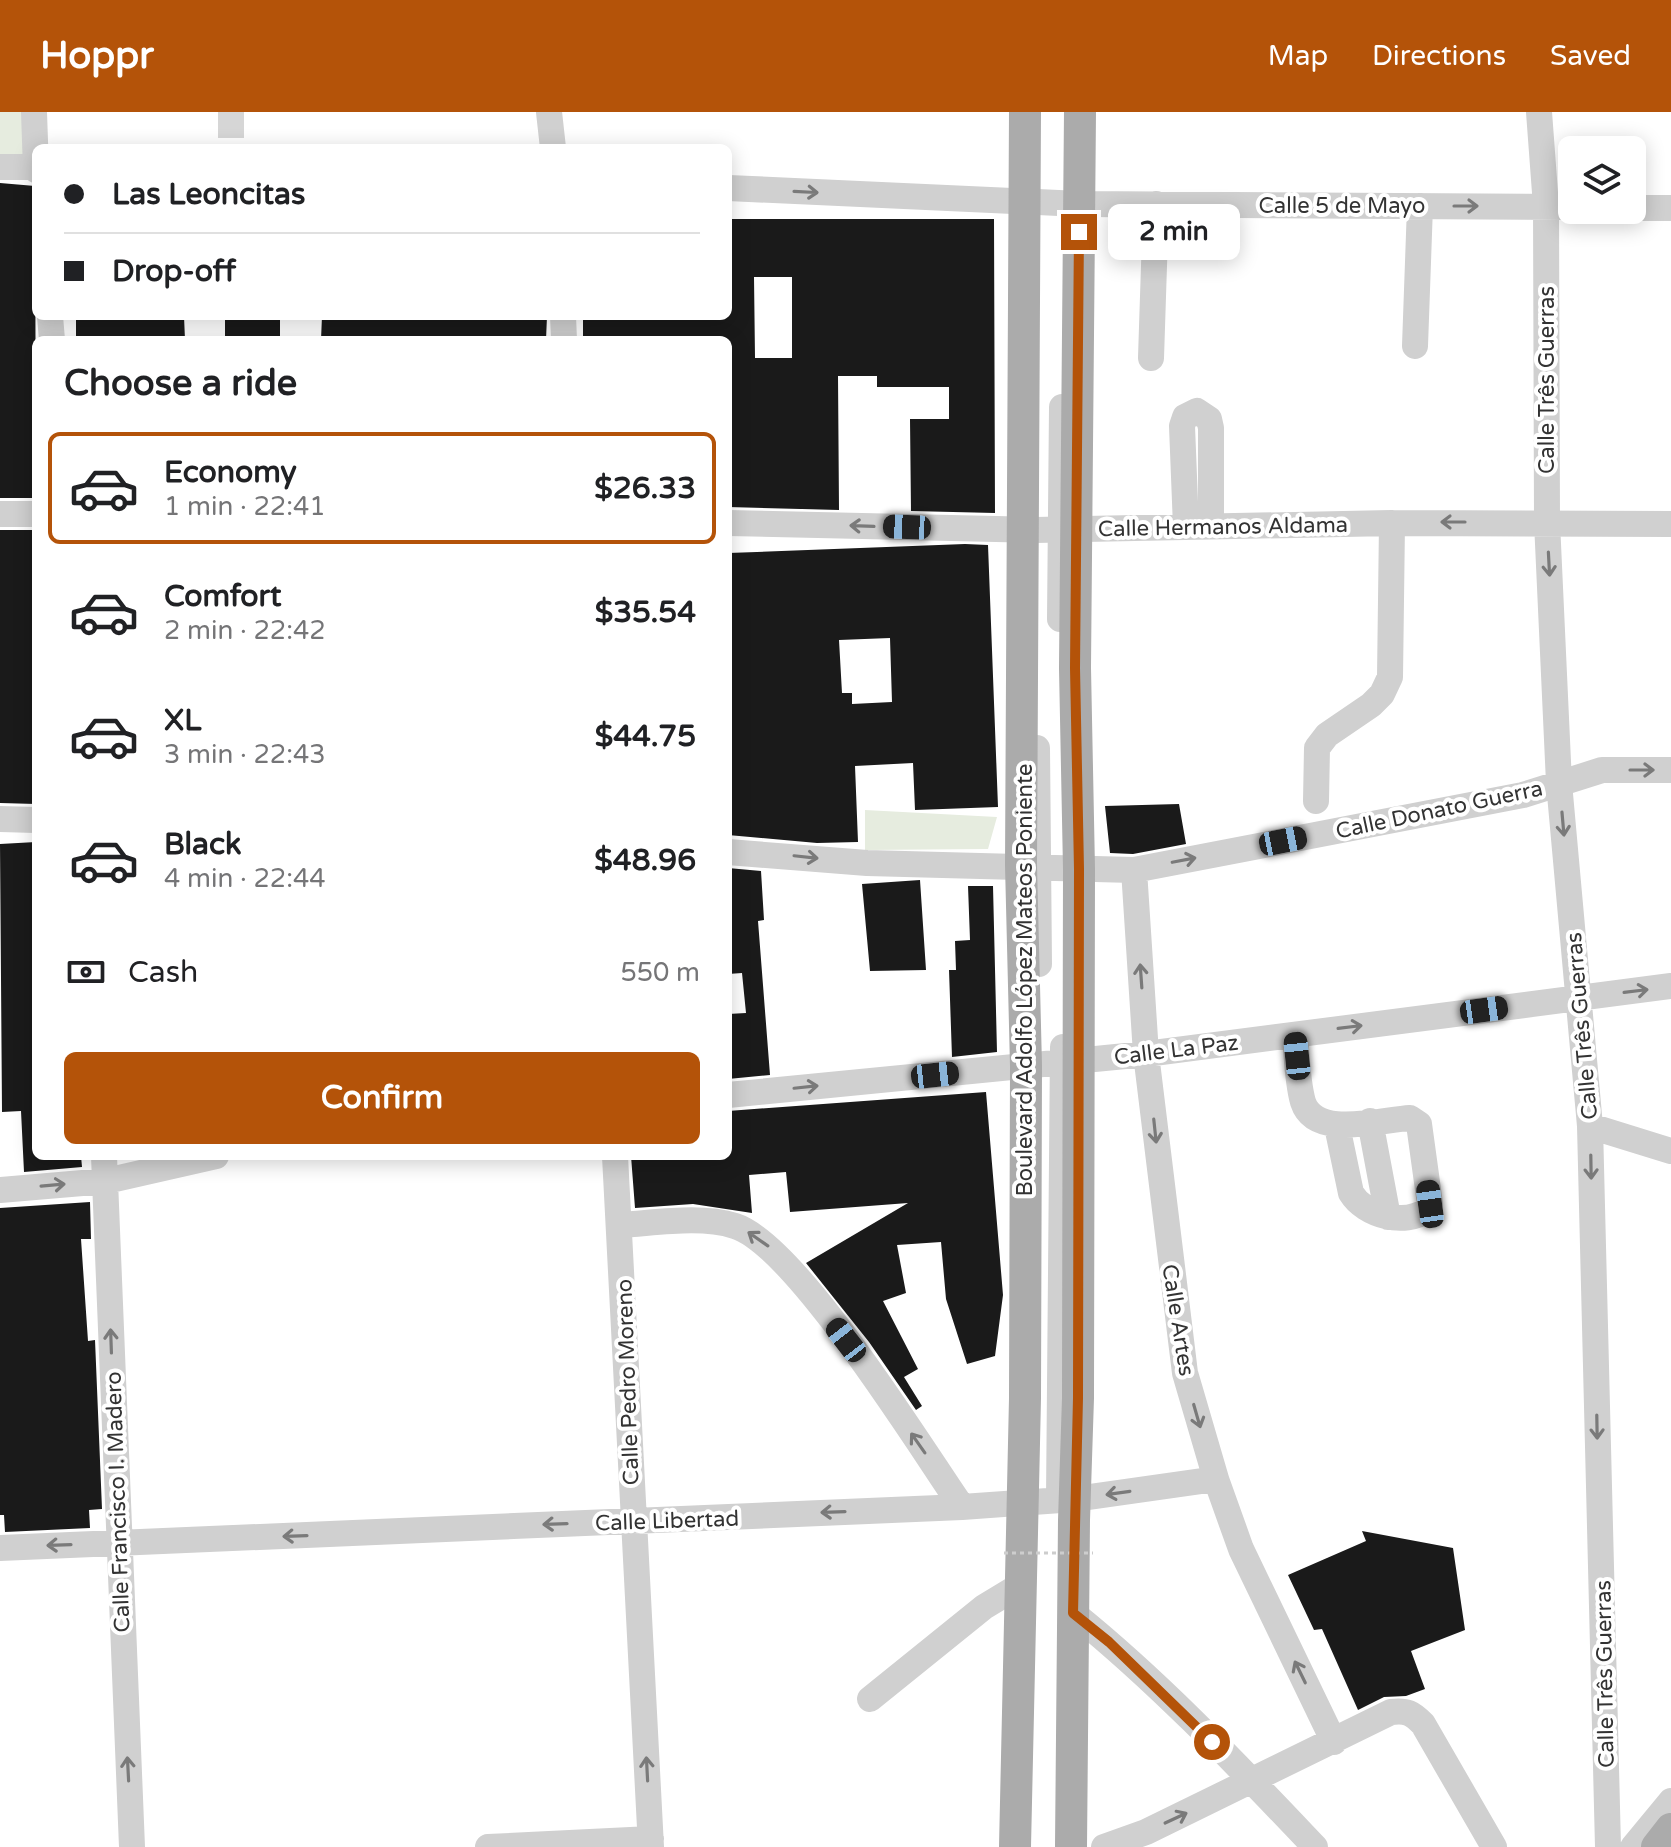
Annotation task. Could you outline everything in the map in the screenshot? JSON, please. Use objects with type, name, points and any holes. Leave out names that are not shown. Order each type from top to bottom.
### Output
[{"type":"main road","name":"Boulevard Adolfo López Mateos Poniente","points":[[1025,112],[1048,530],[1075,668],[1072,869],[1051,1063],[1048,1501],[1073,1613],[1071,1847]]},
{"type":"main road","name":"Boulevard Adolfo López Mateos Poniente","points":[[1015,1847],[1022,1584],[1078,1398],[1051,1063],[1030,866],[1048,530],[1076,347],[1074,203],[1080,112]]},
{"type":"main road","points":[[1657,1847],[1671,1829]]},
{"type":"street","points":[[34,112],[35,144]]},
{"type":"street","points":[[549,112],[553,144]]},
{"type":"street","points":[[1031,202],[1037,112]]},
{"type":"street","points":[[1067,112],[1074,203]]},
{"type":"street","name":"Calle Três Guerras","points":[[1539,112],[1546,206],[1547,522],[1559,783],[1590,1126],[1608,1847]]},
{"type":"street","points":[[0,167],[32,168]]},
{"type":"street","name":"Calle 5 de Mayo","points":[[732,188],[1074,203],[1558,206]]},
{"type":"street","points":[[1151,358],[1156,204]]},
{"type":"street","points":[[1415,346],[1420,206]]},
{"type":"street","points":[[1646,208],[1671,208]]},
{"type":"street","points":[[0,514],[32,514]]},
{"type":"street","name":"Calle Hermanos Aldama","points":[[732,523],[1048,530],[1392,523],[1671,524]]},
{"type":"street","points":[[1316,801],[1317,748],[1327,735],[1371,705],[1382,694],[1390,677],[1392,523]]},
{"type":"street","name":"Calle Donato Guerra","points":[[732,852],[867,863],[1134,870],[1523,795],[1602,770],[1671,770]]},
{"type":"street","points":[[0,819],[32,820]]},
{"type":"street","name":"Calle Artes","points":[[1134,870],[1146,1054],[1185,1373],[1216,1479],[1241,1549],[1334,1742]]},
{"type":"street","name":"Calle La Paz","points":[[732,1095],[1146,1054],[1671,986]]},
{"type":"street","points":[[1295,1035],[1302,1099],[1315,1120],[1337,1126],[1410,1118],[1419,1124],[1430,1204],[1427,1210],[1418,1216],[1388,1217],[1364,1208],[1351,1193],[1337,1126]]},
{"type":"street","points":[[1370,1121],[1388,1217]]},
{"type":"street","points":[[1590,1126],[1671,1151]]},
{"type":"street","points":[[0,1190],[105,1168],[179,1160]]},
{"type":"street","name":"Calle Pedro Moreno","points":[[615,1160],[651,1843]]},
{"type":"street","name":"Calle Francisco I. Madero","points":[[105,1168],[132,1847]]},
{"type":"street","points":[[620,1225],[715,1221],[738,1226],[758,1237],[781,1258],[846,1340],[962,1507]]},
{"type":"street","name":"Calle Libertad","points":[[0,1548],[962,1507],[1048,1501],[1216,1479]]},
{"type":"street","points":[[1031,1847],[1048,1501]]},
{"type":"street","points":[[1048,1501],[1055,1847]]},
{"type":"street","points":[[870,1699],[984,1607],[1022,1584]]},
{"type":"street","points":[[1073,1613],[1109,1642],[1315,1847]]},
{"type":"street","points":[[1104,1847],[1146,1832],[1391,1712],[1402,1710],[1412,1713],[1423,1724],[1494,1847]]},
{"type":"street","points":[[1633,1847],[1671,1801]]},
{"type":"street","points":[[488,1847],[651,1843]]},
{"type":"path","points":[[1004,1553],[1093,1553]]},
{"type":"shaded area","points":[[0,112],[27,112],[29,159],[0,159]]},
{"type":"shaded area","points":[[865,810],[997,817],[988,849],[865,850]]},
{"type":"building","points":[[0,183],[32,186],[32,320],[35,320],[35,336],[32,336],[32,498],[0,498]]},
{"type":"building","points":[[732,219],[994,219],[995,513],[911,511],[910,419],[949,419],[949,387],[877,387],[877,376],[838,376],[839,510],[732,507],[732,336],[583,336],[583,320],[732,320]],"holes":[[[754,277],[792,277],[792,358],[755,358]]]},
{"type":"building","points":[[76,320],[184,320],[185,336],[76,336]]},
{"type":"building","points":[[225,320],[280,320],[280,336],[225,336]]},
{"type":"building","points":[[322,320],[547,320],[546,336],[321,336]]},
{"type":"building","points":[[0,530],[32,530],[32,804],[0,803]]},
{"type":"building","points":[[988,545],[998,807],[915,810],[913,763],[855,766],[858,842],[817,843],[732,835],[732,553]],"holes":[[[890,638],[892,702],[852,704],[852,693],[842,693],[839,640]]]},
{"type":"building","points":[[1179,804],[1186,844],[1133,854],[1110,853],[1105,806]]},
{"type":"building","points":[[32,842],[32,1160],[81,1160],[82,1167],[24,1172],[21,1111],[2,1112],[0,844]]},
{"type":"building","points":[[732,868],[761,871],[764,920],[758,921],[770,1075],[732,1079],[732,1014],[746,1013],[742,973],[732,974]]},
{"type":"building","points":[[920,880],[926,970],[870,971],[862,884]]},
{"type":"building","points":[[968,886],[993,886],[997,1052],[952,1057],[949,970],[956,970],[955,941],[970,940]]},
{"type":"building","points":[[986,1092],[1003,1295],[995,1356],[967,1364],[946,1299],[941,1242],[897,1245],[906,1293],[883,1301],[918,1369],[904,1377],[922,1406],[916,1410],[869,1342],[806,1263],[908,1203],[790,1212],[786,1172],[749,1175],[752,1213],[693,1204],[635,1208],[631,1160],[732,1160],[732,1111]]},
{"type":"building","points":[[90,1202],[91,1239],[81,1239],[88,1341],[95,1340],[102,1509],[89,1510],[90,1528],[5,1532],[4,1515],[0,1515],[0,1208]]},
{"type":"building","points":[[1362,1531],[1453,1548],[1465,1630],[1411,1651],[1425,1689],[1406,1696],[1384,1697],[1358,1710],[1322,1629],[1314,1630],[1288,1575],[1366,1541]]},
{"type":"tunnel","points":[[231,112],[231,144]]},
{"type":"route","points":[[1079,232],[1075,668],[1079,869],[1078,1398],[1073,1613],[1109,1642],[1212,1742]]}]
